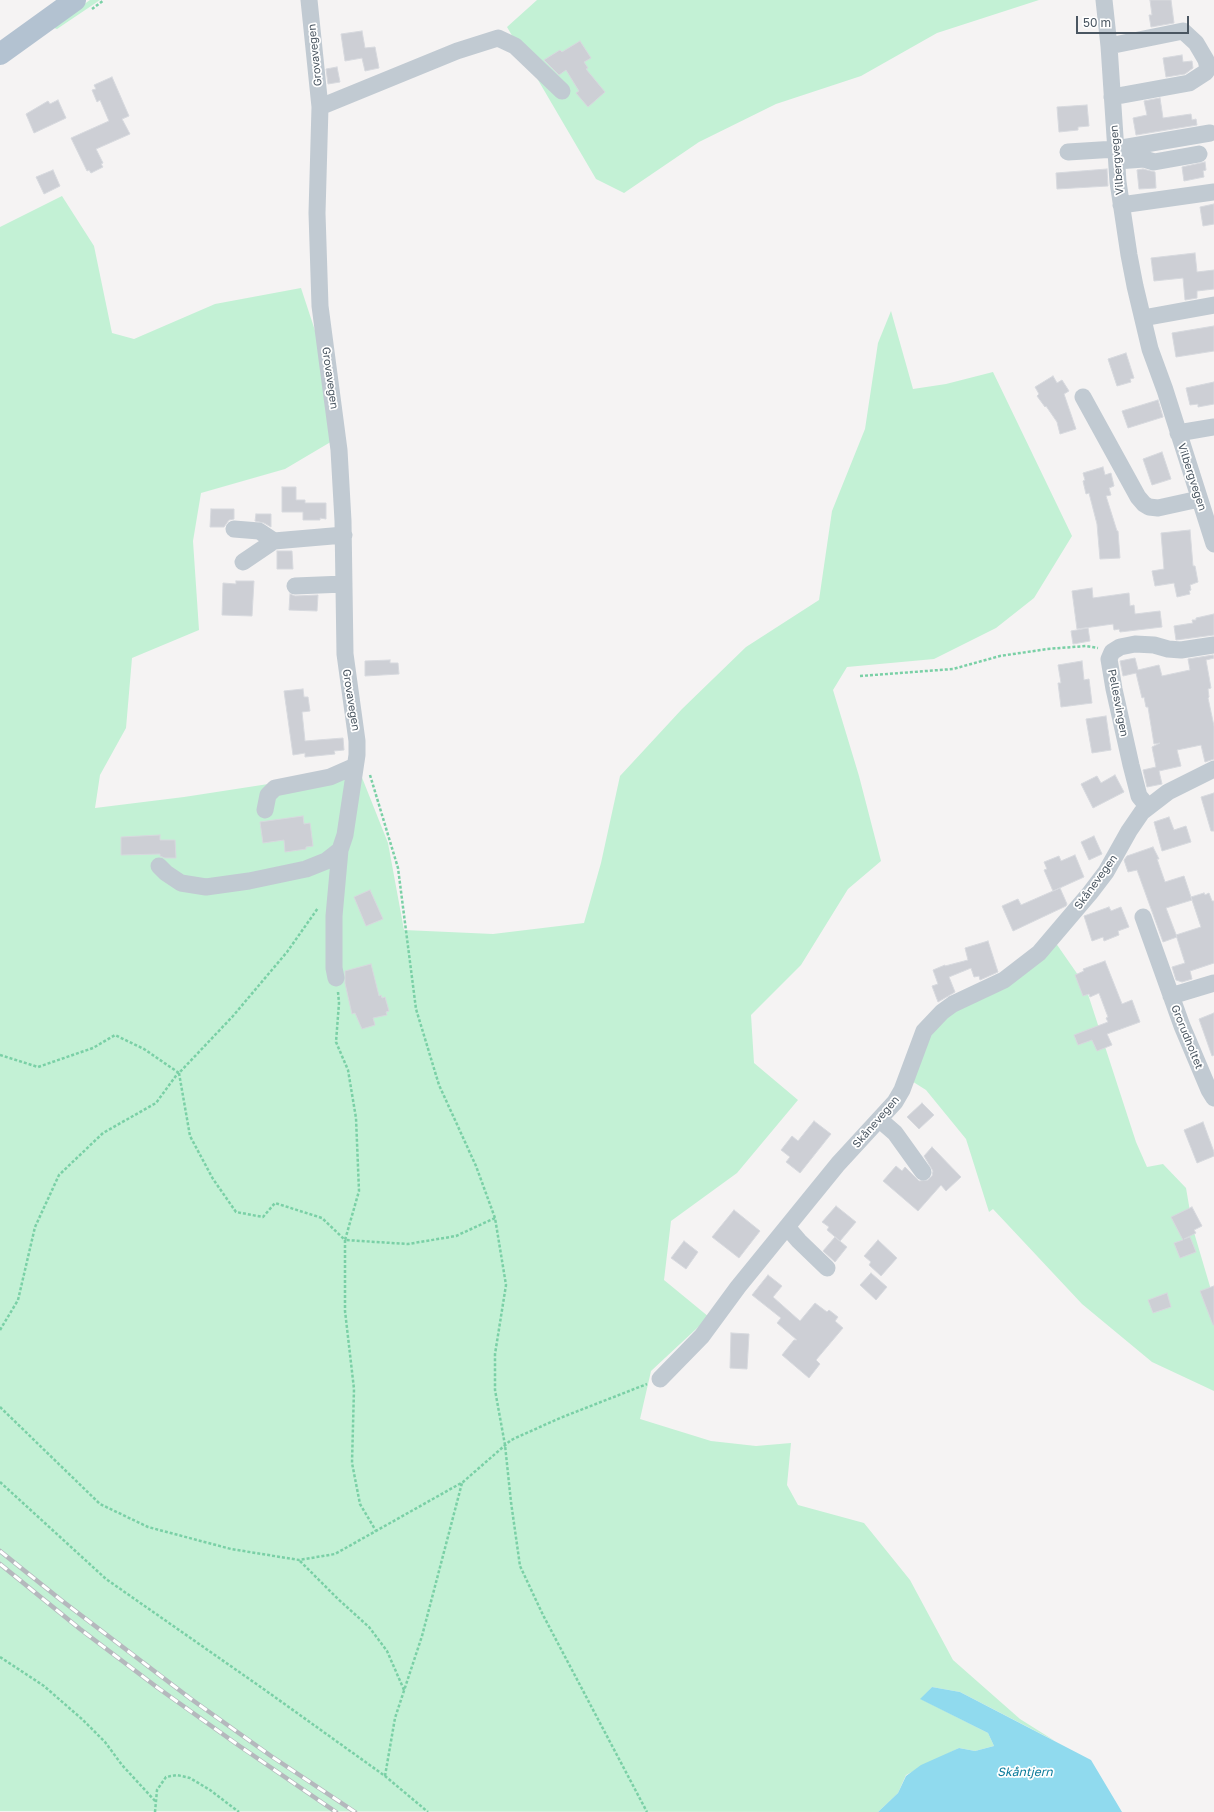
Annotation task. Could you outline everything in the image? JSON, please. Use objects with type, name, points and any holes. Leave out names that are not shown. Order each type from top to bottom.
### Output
[{"type":"main road","points":[[0,54],[75,0]]},
{"type":"street","name":"Grovavegen","points":[[309,0],[320,107],[317,213],[320,306],[339,450],[344,535],[345,654],[360,764],[345,834],[340,850],[333,932],[334,968],[336,978]]},
{"type":"street","name":"Vilbergvegen","points":[[1104,0],[1121,205],[1129,255],[1150,349],[1214,544]]},
{"type":"street","points":[[1109,46],[1183,31],[1196,42],[1206,60],[1208,68],[1206,72],[1189,83],[1112,97]]},
{"type":"street","points":[[320,107],[457,51],[498,38],[514,46],[562,91]]},
{"type":"street","points":[[1117,155],[1210,133]]},
{"type":"street","points":[[1068,152],[1117,155],[1154,162],[1199,154]]},
{"type":"street","points":[[1121,205],[1214,192]]},
{"type":"street","points":[[1143,318],[1214,305]]},
{"type":"street","points":[[1083,397],[1138,497],[1144,504],[1149,507],[1158,508],[1199,499]]},
{"type":"street","points":[[1178,433],[1214,427]]},
{"type":"street","points":[[234,529],[259,531],[274,541]]},
{"type":"street","points":[[243,562],[274,541],[344,535]]},
{"type":"street","points":[[295,586],[344,584]]},
{"type":"street","points":[[1112,652],[1120,646],[1135,644],[1154,645],[1168,649],[1181,650],[1214,645]]},
{"type":"street","name":"Pellesvingen","points":[[1112,652],[1109,659],[1114,689],[1131,765],[1141,800],[1148,807]]},
{"type":"street","points":[[265,810],[268,795],[275,788],[330,777],[360,764]]},
{"type":"street","name":"Skånevegen","points":[[660,1379],[702,1336],[738,1287],[838,1164],[895,1102],[902,1090],[924,1031],[947,1008],[1004,980],[1039,953],[1090,894],[1106,872],[1129,831],[1148,807],[1168,792],[1214,769]]},
{"type":"street","points":[[159,866],[166,873],[182,883],[206,886],[249,881],[306,869],[326,861],[340,850]]},
{"type":"street","name":"Grorudholtet","points":[[1143,917],[1171,996],[1209,1090],[1214,1098]]},
{"type":"street","name":"Grorudholtet","points":[[1171,996],[1214,983]]},
{"type":"street","points":[[880,1120],[894,1133],[923,1172]]},
{"type":"street","points":[[787,1227],[827,1268]]},
{"type":"path","points":[[860,676],[952,669],[1000,656],[1047,649],[1086,646],[1112,652]]},
{"type":"path","points":[[360,764],[398,868],[416,1009],[439,1085],[476,1166],[495,1218],[506,1285],[495,1354],[495,1390],[505,1445],[520,1566],[543,1615],[646,1812]]},
{"type":"path","points":[[0,1330],[18,1300],[35,1227],[59,1175],[103,1133],[156,1103],[179,1073],[233,1016],[287,952],[321,903]]},
{"type":"path","points":[[336,978],[339,1003],[336,1042],[348,1070],[356,1118],[359,1191],[345,1240],[345,1311],[354,1389],[352,1463],[360,1504],[376,1531]]},
{"type":"path","points":[[0,1055],[38,1066],[93,1048],[115,1035],[144,1050],[179,1073],[190,1136],[213,1179],[236,1212],[263,1217],[275,1202],[322,1218],[345,1240],[408,1244],[456,1236],[495,1218]]},
{"type":"path","points":[[0,1407],[100,1504],[148,1527],[230,1549],[299,1560],[336,1554],[463,1482],[511,1440],[560,1418],[660,1379]]},
{"type":"path","points":[[0,1482],[106,1579],[265,1690],[384,1776],[428,1812]]},
{"type":"path","points":[[384,1776],[395,1718],[422,1636],[463,1482]]},
{"type":"path","points":[[299,1560],[338,1599],[369,1627],[387,1651],[404,1690]]},
{"type":"path","points":[[0,1657],[44,1686],[83,1720],[106,1742],[122,1765],[156,1802]]},
{"type":"path","points":[[155,1812],[157,1790],[166,1777],[177,1775],[190,1778],[210,1790],[239,1812]]},
{"type":"green space","points":[[90,0],[100,0],[57,29],[54,28],[59,22]]},
{"type":"green space","points":[[537,0],[1039,0],[937,33],[861,76],[776,104],[699,142],[624,193],[596,179],[507,27]]},
{"type":"green space","points":[[62,196],[94,246],[112,333],[134,339],[215,304],[301,288],[326,364],[334,440],[285,469],[201,493],[193,541],[199,630],[132,658],[126,728],[100,775],[95,808],[184,797],[359,770],[388,843],[404,930],[493,934],[584,923],[601,863],[620,776],[682,709],[746,647],[819,600],[832,511],[865,429],[878,343],[891,311],[913,389],[946,384],[993,372],[1072,536],[1034,598],[996,628],[934,659],[847,667],[833,690],[859,776],[881,861],[848,889],[801,965],[751,1015],[754,1063],[798,1100],[737,1173],[671,1221],[664,1280],[709,1317],[651,1371],[640,1419],[711,1441],[756,1446],[791,1443],[787,1485],[798,1505],[864,1523],[910,1580],[953,1660],[1020,1719],[1055,1741],[960,1692],[932,1687],[921,1699],[988,1733],[994,1746],[975,1751],[959,1748],[906,1775],[898,1793],[878,1812],[0,1811],[0,227]]},
{"type":"green space","points":[[1053,939],[1085,985],[1136,1142],[1147,1167],[1163,1164],[1186,1188],[1193,1229],[1214,1300],[1214,1391],[1152,1362],[1082,1304],[993,1209],[989,1212],[966,1139],[926,1090],[907,1078],[939,1013]]},
{"type":"water","name":"Skåntjern","points":[[932,1687],[960,1692],[1091,1760],[1122,1812],[878,1812],[898,1793],[906,1776],[921,1765],[959,1748],[975,1751],[994,1746],[988,1733],[920,1699]]},
{"type":"building","points":[[1150,0],[1171,0],[1174,23],[1151,27],[1149,15],[1152,15]]},
{"type":"building","points":[[362,31],[365,48],[375,47],[379,68],[365,71],[362,58],[345,61],[341,34]]},
{"type":"building","points":[[580,41],[591,58],[584,62],[588,68],[586,69],[605,92],[588,107],[576,93],[579,91],[566,70],[559,75],[544,60],[560,50],[562,52]]},
{"type":"building","points":[[1182,55],[1183,62],[1192,61],[1193,68],[1185,74],[1166,77],[1163,58]]},
{"type":"building","points":[[337,67],[340,82],[328,84],[326,69]]},
{"type":"building","points":[[112,77],[129,116],[122,119],[130,134],[96,149],[103,163],[101,164],[103,167],[91,173],[89,170],[87,171],[71,138],[109,121],[100,100],[97,102],[92,90],[96,89],[94,85]]},
{"type":"building","points":[[1160,98],[1163,118],[1191,114],[1192,120],[1196,119],[1197,125],[1136,135],[1133,118],[1147,115],[1144,101]]},
{"type":"building","points":[[58,100],[66,118],[34,133],[26,114],[48,101],[50,104]]},
{"type":"building","points":[[1087,105],[1089,126],[1078,127],[1078,130],[1059,132],[1057,107]]},
{"type":"building","points":[[1205,162],[1206,170],[1203,171],[1204,177],[1184,181],[1182,167]]},
{"type":"building","points":[[1107,169],[1108,186],[1057,189],[1056,173]]},
{"type":"building","points":[[1143,169],[1155,172],[1156,188],[1139,189],[1137,170]]},
{"type":"building","points":[[53,170],[60,186],[44,194],[36,177]]},
{"type":"building","points":[[1214,204],[1214,224],[1203,226],[1200,207]]},
{"type":"building","points":[[1195,253],[1197,272],[1214,270],[1214,289],[1197,291],[1197,298],[1185,300],[1183,278],[1154,281],[1151,258]]},
{"type":"building","points":[[1214,326],[1214,351],[1176,357],[1172,333]]},
{"type":"building","points":[[1126,353],[1134,378],[1130,379],[1131,382],[1117,386],[1108,359]]},
{"type":"building","points":[[1053,376],[1057,383],[1062,380],[1069,391],[1064,394],[1076,429],[1060,434],[1057,422],[1037,396],[1039,394],[1035,387]]},
{"type":"building","points":[[1214,382],[1214,404],[1198,407],[1198,404],[1190,405],[1186,388]]},
{"type":"building","points":[[1158,400],[1163,417],[1128,428],[1122,411]]},
{"type":"building","points":[[1162,452],[1171,479],[1152,485],[1143,459]]},
{"type":"building","points":[[1103,467],[1105,475],[1111,473],[1114,486],[1109,488],[1111,495],[1106,496],[1118,531],[1120,558],[1100,559],[1097,524],[1089,493],[1086,494],[1083,481],[1085,480],[1083,473]]},
{"type":"building","points":[[282,487],[296,487],[296,500],[305,500],[305,503],[326,503],[326,519],[320,518],[320,520],[303,520],[303,512],[282,512]]},
{"type":"building","points":[[211,509],[234,509],[234,519],[229,520],[224,527],[210,527]]},
{"type":"building","points":[[256,514],[271,514],[271,527],[264,523],[255,521]]},
{"type":"building","points":[[1190,530],[1193,566],[1195,566],[1198,582],[1190,585],[1190,594],[1177,597],[1174,583],[1155,586],[1152,571],[1164,569],[1161,533]]},
{"type":"building","points":[[277,551],[292,551],[293,569],[277,569]]},
{"type":"building","points":[[236,581],[254,581],[252,616],[222,615],[223,583],[236,584]]},
{"type":"building","points":[[1092,588],[1093,598],[1129,593],[1130,606],[1134,605],[1135,614],[1160,611],[1162,627],[1120,632],[1119,629],[1114,630],[1113,624],[1077,629],[1072,591]]},
{"type":"building","points":[[290,594],[295,596],[318,595],[317,611],[289,610]]},
{"type":"building","points":[[1214,614],[1214,635],[1176,640],[1174,626],[1193,623],[1192,620],[1196,620],[1196,618]]},
{"type":"building","points":[[1088,628],[1090,641],[1073,644],[1071,631]]},
{"type":"building","points":[[1213,655],[1214,658],[1206,660],[1211,688],[1208,689],[1208,698],[1214,726],[1214,759],[1205,762],[1201,745],[1177,750],[1181,766],[1159,771],[1162,784],[1147,787],[1143,770],[1156,767],[1152,747],[1160,743],[1154,744],[1148,707],[1146,707],[1144,697],[1142,698],[1136,673],[1123,676],[1120,661],[1135,658],[1138,670],[1159,665],[1162,676],[1190,670],[1188,659]]},
{"type":"building","points":[[390,660],[390,663],[398,663],[399,674],[365,676],[365,661]]},
{"type":"building","points":[[1082,661],[1084,680],[1089,679],[1092,703],[1061,707],[1058,683],[1061,683],[1058,665]]},
{"type":"building","points":[[303,689],[304,697],[308,697],[310,711],[302,712],[305,741],[343,738],[344,750],[334,751],[335,754],[305,757],[305,753],[293,755],[284,691]]},
{"type":"building","points":[[1106,716],[1111,750],[1092,753],[1086,719]]},
{"type":"building","points":[[1115,775],[1124,792],[1093,808],[1081,784],[1097,776],[1101,783]]},
{"type":"building","points":[[1214,793],[1214,831],[1211,831],[1201,797]]},
{"type":"building","points":[[303,816],[304,824],[310,823],[313,846],[306,847],[306,849],[285,852],[284,840],[263,843],[260,822]]},
{"type":"building","points":[[1169,817],[1174,830],[1186,826],[1191,842],[1162,851],[1154,822]]},
{"type":"building","points":[[160,835],[160,840],[175,840],[176,858],[165,858],[160,856],[160,854],[121,855],[121,837]]},
{"type":"building","points":[[1094,836],[1102,854],[1089,860],[1081,842]]},
{"type":"building","points":[[1153,847],[1159,859],[1157,859],[1165,882],[1184,876],[1192,900],[1166,908],[1177,937],[1163,942],[1137,870],[1128,872],[1124,860],[1127,856]]},
{"type":"building","points":[[1075,855],[1084,877],[1053,891],[1044,870],[1047,869],[1044,862],[1059,856],[1061,861]]},
{"type":"building","points":[[1060,888],[1067,904],[1066,906],[1013,931],[1002,906],[1018,899],[1021,905]]},
{"type":"building","points":[[370,890],[383,919],[366,926],[354,897]]},
{"type":"building","points":[[1204,893],[1205,895],[1209,893],[1212,901],[1214,901],[1214,963],[1190,971],[1192,979],[1182,982],[1176,980],[1172,967],[1185,963],[1176,935],[1201,927],[1191,897]]},
{"type":"building","points":[[1109,907],[1111,911],[1121,907],[1129,927],[1118,931],[1119,935],[1104,941],[1103,937],[1092,941],[1084,916]]},
{"type":"building","points":[[988,941],[998,972],[980,980],[979,976],[974,977],[971,968],[949,977],[955,992],[938,1002],[932,986],[938,984],[933,970],[945,965],[968,960],[965,948]]},
{"type":"building","points":[[1105,961],[1122,1004],[1132,1000],[1140,1022],[1107,1034],[1112,1045],[1097,1051],[1092,1040],[1078,1045],[1074,1035],[1108,1022],[1106,1018],[1108,1017],[1099,993],[1090,997],[1089,994],[1083,996],[1075,975],[1084,971],[1083,969]]},
{"type":"building","points":[[371,964],[379,996],[381,995],[382,998],[385,997],[389,1011],[386,1012],[387,1015],[373,1018],[375,1025],[362,1029],[355,1013],[352,1014],[345,983],[345,971]]},
{"type":"building","points":[[1214,1013],[1214,1055],[1212,1056],[1199,1019]]},
{"type":"building","points":[[922,1103],[934,1115],[919,1129],[907,1117]]},
{"type":"building","points":[[814,1121],[831,1134],[800,1173],[786,1162],[790,1157],[781,1150],[792,1136],[798,1141]]},
{"type":"building","points":[[1203,1122],[1214,1152],[1214,1156],[1197,1163],[1184,1130]]},
{"type":"building","points":[[932,1147],[961,1177],[946,1191],[941,1185],[918,1211],[883,1181],[896,1166],[902,1171],[905,1167],[919,1181],[928,1180],[932,1176],[933,1171],[924,1156]]},
{"type":"building","points":[[836,1206],[856,1222],[840,1241],[827,1230],[829,1227],[822,1222]]},
{"type":"building","points":[[1192,1207],[1202,1226],[1194,1230],[1196,1233],[1184,1239],[1190,1237],[1196,1252],[1180,1258],[1174,1243],[1183,1240],[1171,1217]]},
{"type":"building","points":[[734,1210],[760,1231],[739,1258],[712,1237]]},
{"type":"building","points":[[835,1237],[847,1247],[835,1262],[823,1251]]},
{"type":"building","points":[[878,1240],[897,1258],[881,1276],[869,1265],[871,1262],[864,1256]]},
{"type":"building","points":[[684,1241],[698,1252],[686,1269],[671,1258]]},
{"type":"building","points":[[871,1273],[887,1287],[876,1300],[860,1285]]},
{"type":"building","points":[[768,1275],[782,1286],[773,1297],[800,1321],[815,1303],[827,1312],[829,1310],[838,1317],[835,1321],[843,1328],[816,1360],[820,1364],[809,1378],[782,1355],[794,1340],[797,1340],[777,1323],[781,1318],[752,1295]]},
{"type":"building","points":[[1214,1286],[1214,1325],[1213,1325],[1200,1291]]},
{"type":"building","points":[[1167,1293],[1171,1307],[1153,1313],[1148,1300]]},
{"type":"building","points":[[731,1333],[749,1334],[747,1369],[730,1368]]},
{"type":"railway","points":[[0,1551],[61,1600],[191,1699],[271,1756],[355,1812]]},
{"type":"railway","points":[[0,1564],[80,1629],[158,1688],[336,1812]]}]
